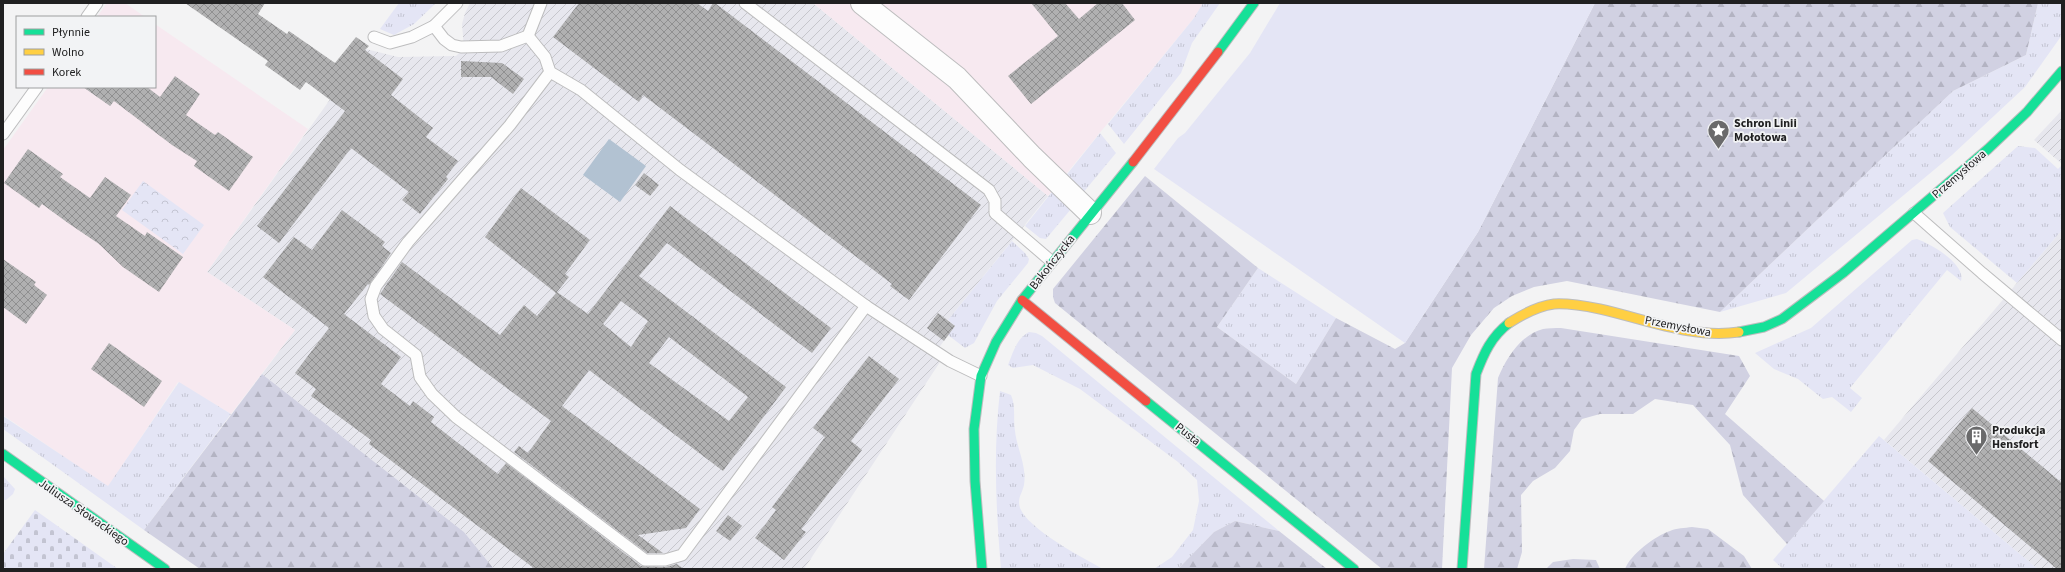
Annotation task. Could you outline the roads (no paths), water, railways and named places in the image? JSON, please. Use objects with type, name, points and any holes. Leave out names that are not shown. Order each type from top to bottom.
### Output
[{"type":"street","points":[[862,3],[957,78],[1032,157],[1090,213]]},
{"type":"street","name":"Bakończycka","points":[[982,569],[974,429],[982,376],[996,342],[1022,300],[1051,261],[1192,87],[1254,3]]},
{"type":"street","name":"Przemysłowa","points":[[1462,569],[1476,374],[1485,350],[1499,331],[1515,318],[1541,306],[1564,304],[1596,309],[1689,330],[1716,334],[1754,330],[1788,317],[1850,269],[2028,111],[2062,71]]},
{"type":"street","name":"Pusta","points":[[1022,300],[1354,569]]},
{"type":"street","name":"Juliusza Słowackiego","points":[[3,454],[165,569]]},
{"type":"lane","points":[[88,16],[97,3]]},
{"type":"lane","points":[[374,37],[390,43],[412,37],[434,26],[456,3]]},
{"type":"lane","points":[[434,26],[444,39],[461,47],[501,46],[528,36],[541,3]]},
{"type":"lane","points":[[745,3],[989,190],[995,201],[995,213],[1051,261]]},
{"type":"lane","points":[[528,36],[546,57],[550,72],[581,90],[680,170],[866,306],[950,361],[982,376]]},
{"type":"lane","points":[[550,72],[510,125],[408,242],[381,280],[371,299],[374,316],[383,329],[416,355],[420,377],[432,394],[456,417],[645,560],[665,560],[682,555],[866,306]]},
{"type":"lane","points":[[3,134],[36,88]]},
{"type":"lane","points":[[1914,213],[1982,273],[2062,340]]},
{"type":"place","name":"Schron Linii Mołotowa","points":[[1719,150]]},
{"type":"place","name":"Produkcja Hensfort","points":[[1977,456]]}]
